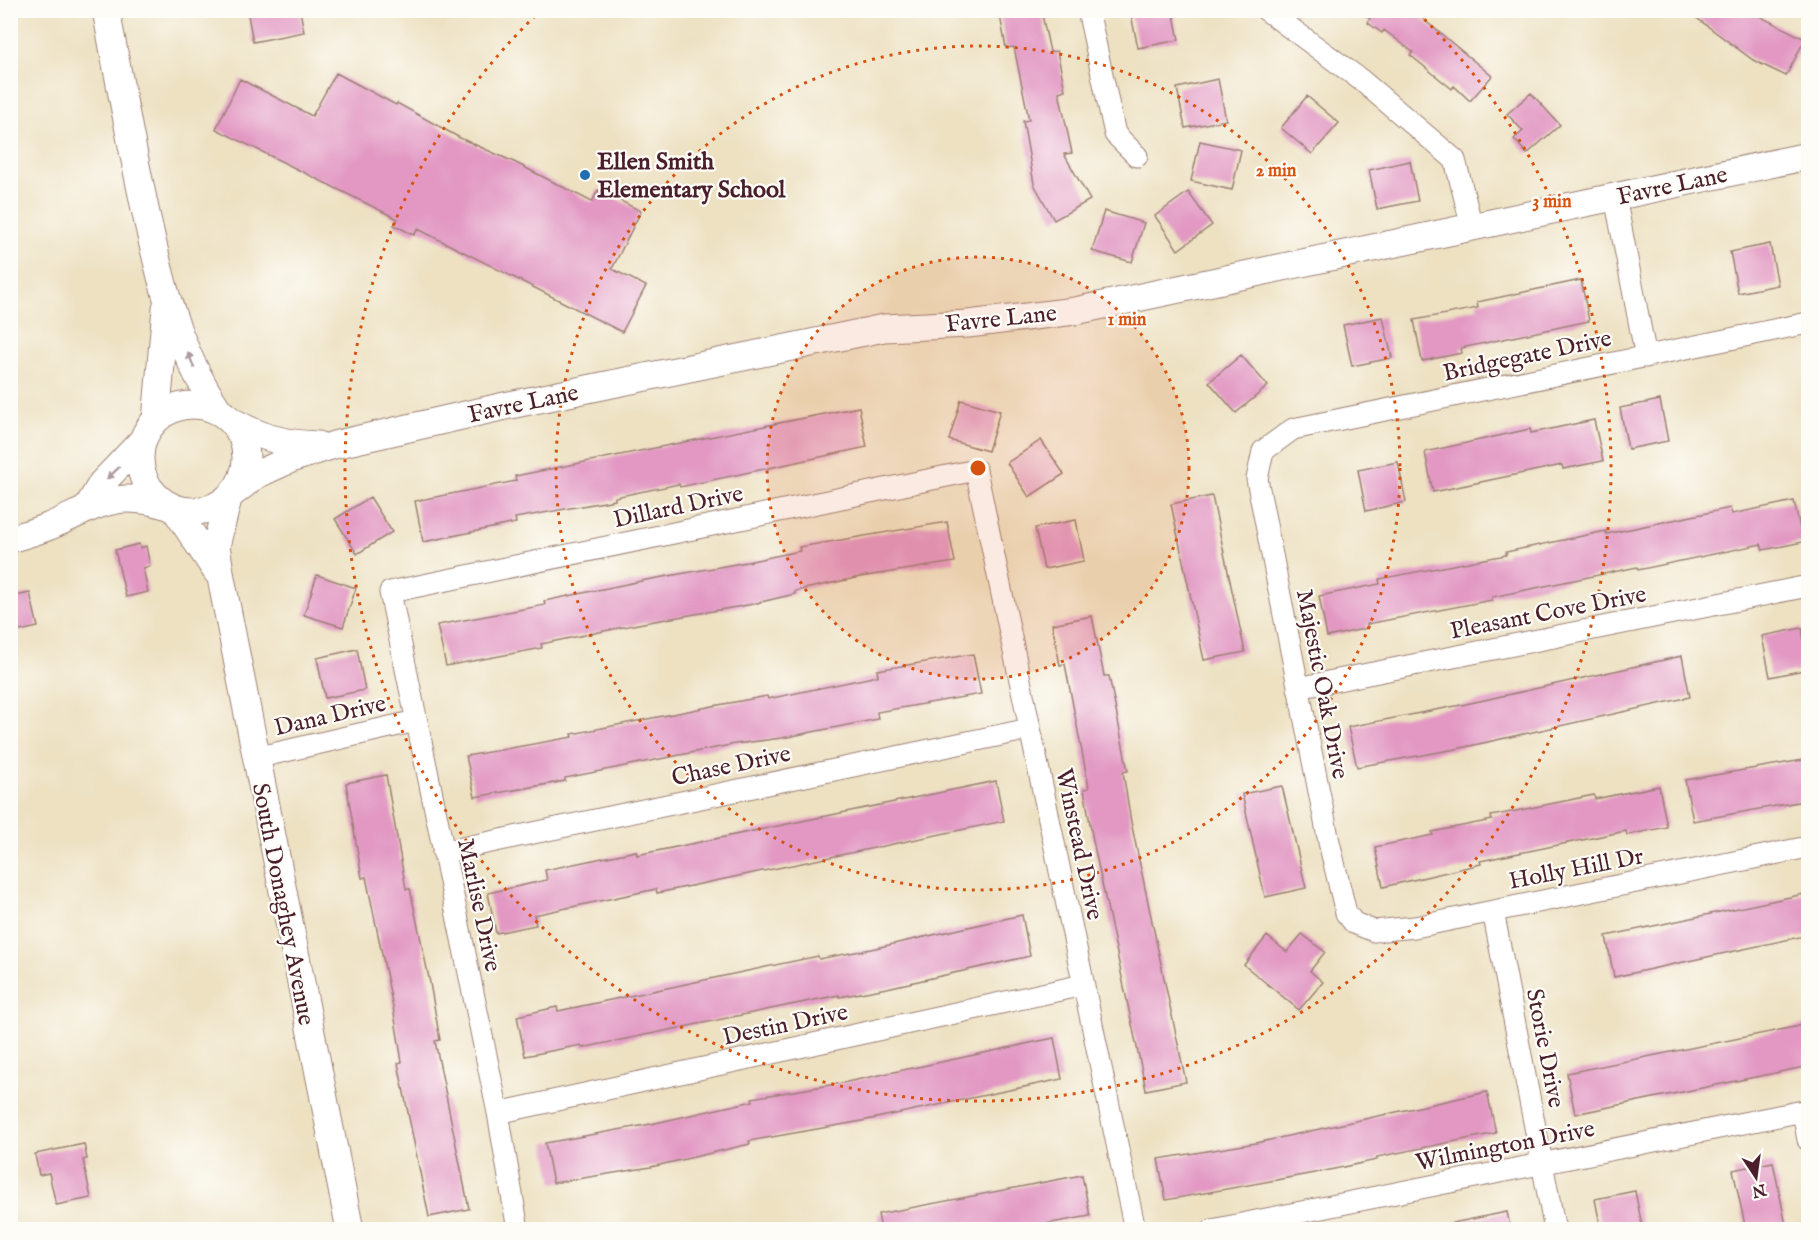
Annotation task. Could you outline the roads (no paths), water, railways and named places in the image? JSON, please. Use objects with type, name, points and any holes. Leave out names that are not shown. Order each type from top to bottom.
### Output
[{"type":"street","points":[[10,539],[50,526],[88,507],[109,500],[148,499],[193,512],[212,508],[231,495],[242,479],[246,449],[226,417],[202,388],[166,301],[155,257],[106,10]]},
{"type":"street","points":[[1088,10],[1115,134],[1137,156]]},
{"type":"street","points":[[1266,10],[1361,80],[1455,160],[1472,227]]},
{"type":"street","name":"Favre Lane","points":[[231,495],[255,475],[275,465],[334,445],[505,406],[884,328],[974,323],[1075,311],[1809,156]]},
{"type":"street","points":[[1615,197],[1646,357]]},
{"type":"street","points":[[166,301],[149,431],[140,456],[141,471],[147,485],[156,497],[172,507]]},
{"type":"street","name":"Bridgegate Drive","points":[[1263,451],[1293,429],[1809,323]]},
{"type":"street","points":[[88,507],[102,483],[170,410],[186,405],[203,406],[226,417]]},
{"type":"street","name":"Favre Lane","points":[[226,417],[255,433],[289,444],[334,445]]},
{"type":"street","name":"Majestic Oak Drive","points":[[1263,451],[1257,479],[1332,853],[1346,913],[1354,923]]},
{"type":"street","name":"Dillard Drive","points":[[390,592],[976,470]]},
{"type":"street","name":"Winstead Drive","points":[[976,470],[1135,1230]]},
{"type":"street","name":"South Donaghey Avenue","points":[[231,495],[216,546],[221,578],[350,1230]]},
{"type":"street","name":"South Donaghey Avenue","points":[[172,507],[221,578]]},
{"type":"street","name":"Pleasant Cove Drive","points":[[1298,688],[1809,586]]},
{"type":"street","name":"Marlise Drive","points":[[390,592],[498,1113],[518,1230]]},
{"type":"street","name":"Dana Drive","points":[[255,758],[416,721]]},
{"type":"street","name":"Chase Drive","points":[[443,852],[1030,729]]},
{"type":"street","name":"Holly Hill Dr","points":[[1354,923],[1374,931],[1415,927],[1809,847]]},
{"type":"street","name":"Storie Drive","points":[[1493,911],[1556,1230]]},
{"type":"street","name":"Destin Drive","points":[[498,1113],[1083,985]]},
{"type":"street","points":[[1806,1111],[1809,1140]]},
{"type":"street","name":"Wilmington Drive","points":[[1212,1230],[1806,1111]]},
{"type":"place","name":"Ellen Smith Elementary School","points":[[585,175]]}]
